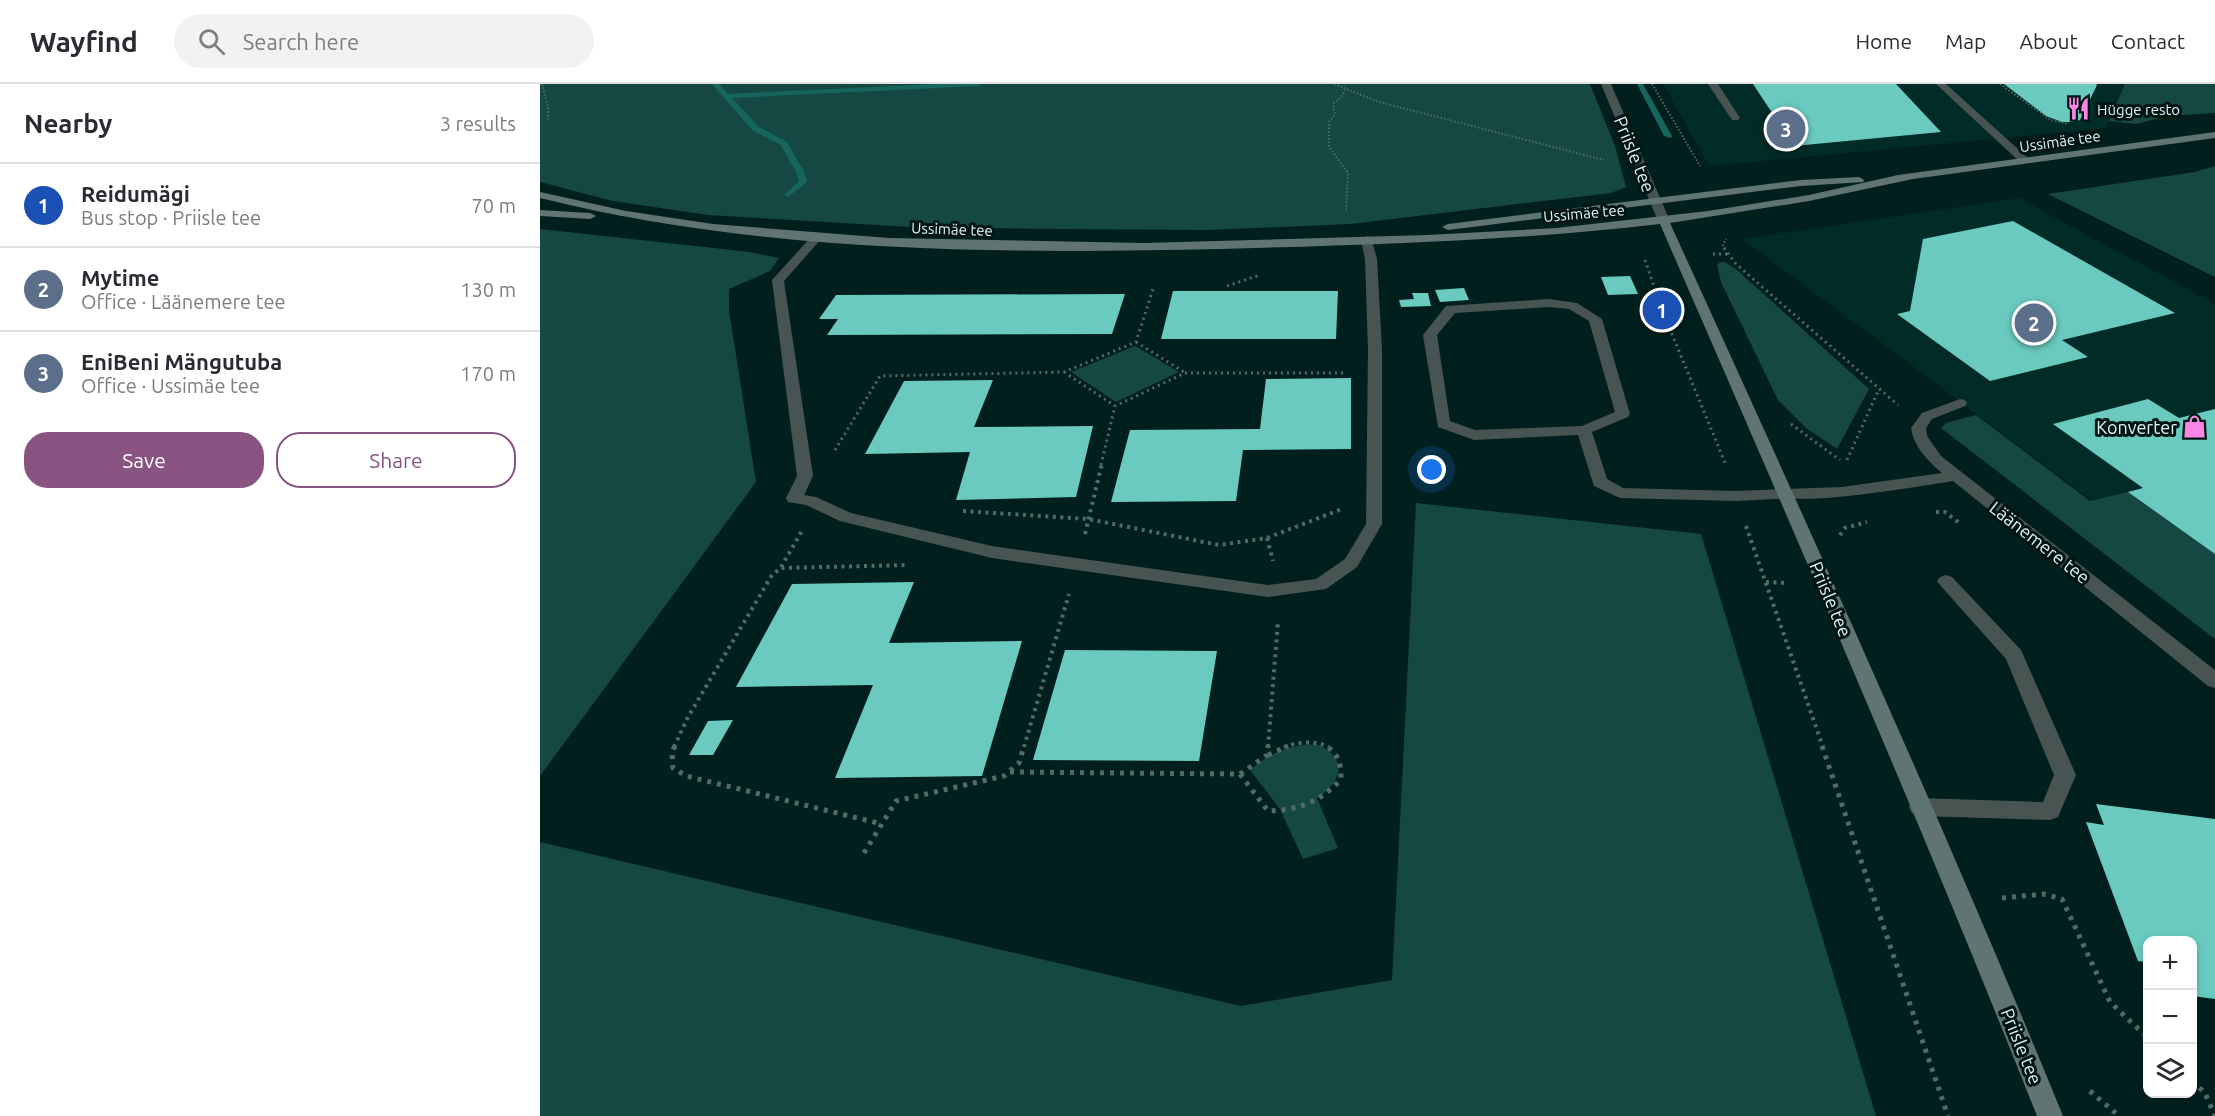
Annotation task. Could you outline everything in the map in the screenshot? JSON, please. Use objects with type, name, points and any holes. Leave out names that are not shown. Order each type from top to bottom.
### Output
[{"type":"street","name":"Priisle tee","points":[[1606,84],[1654,202],[1786,494],[2000,992],[2050,1116]]},
{"type":"street","points":[[1713,84],[1735,118]]},
{"type":"street","points":[[1941,84],[2025,161]]},
{"type":"street","name":"Ussimäe tee","points":[[1366,240],[1497,220],[1801,183],[1909,177],[2215,135]]},
{"type":"street","name":"Ussimäe tee","points":[[540,197],[649,220],[816,238],[959,245],[1099,247],[1501,235],[1664,221],[1826,196],[1909,177]]},
{"type":"street","points":[[540,213],[649,220]]},
{"type":"street","points":[[816,238],[778,280],[805,476],[794,498],[810,501],[846,517],[992,552],[1268,591],[1320,585],[1351,563],[1374,524],[1375,350],[1371,259],[1366,240]]},
{"type":"street","points":[[1549,303],[1572,306],[1595,319],[1623,414],[1584,430],[1474,435],[1443,424],[1430,335],[1451,309],[1549,303]]},
{"type":"street","points":[[1920,422],[1941,409],[1960,403]]},
{"type":"street","name":"Läänemere tee","points":[[1920,422],[1917,432],[1922,445],[1954,476],[2013,520],[2215,681]]},
{"type":"street","points":[[1584,430],[1600,482],[1620,493],[1735,496],[1842,492],[1954,476]]},
{"type":"street","points":[[1920,807],[2050,811],[2065,775],[2014,655],[1946,581]]},
{"type":"path","points":[[542,84],[548,106],[548,122]]},
{"type":"path","points":[[1334,84],[1379,102],[1444,117],[1641,170],[1702,169],[1684,143],[1652,84]]},
{"type":"path","points":[[2000,84],[2051,120],[2073,125]]},
{"type":"path","points":[[1344,241],[1348,173],[1329,147],[1329,122],[1335,115],[1333,105],[1345,89]]},
{"type":"path","points":[[1727,238],[1723,245],[1736,264],[1870,382],[1920,422]]},
{"type":"path","points":[[1643,253],[1662,310],[1723,456],[1948,1116]]},
{"type":"path","points":[[833,455],[880,376],[1064,372],[1136,342],[1154,286]]},
{"type":"path","points":[[1136,342],[1185,373]]},
{"type":"path","points":[[1064,372],[1115,406]]},
{"type":"path","points":[[960,510],[1088,519],[1219,545],[1267,538],[1348,507],[1374,488]]},
{"type":"path","points":[[1267,538],[1280,590],[1267,755]]},
{"type":"path","points":[[882,824],[686,776],[673,768],[672,751],[688,717],[772,575],[781,568],[913,565]]},
{"type":"path","points":[[1009,771],[1240,774],[1276,749],[1302,742],[1325,745],[1334,750],[1341,760],[1341,779],[1325,797],[1286,811],[1268,812],[1240,774]]},
{"type":"path","points":[[2002,898],[2044,894],[2062,899],[2110,1002],[2143,1033]]},
{"type":"path","points":[[2197,1085],[2205,1093],[2215,1116]]},
{"type":"path","points":[[2090,1092],[2119,1116]]},
{"type":"shaded area","points":[[540,84],[1590,84],[1615,146],[1626,187],[1611,193],[1350,224],[1208,230],[911,227],[708,215],[613,201],[540,182]]},
{"type":"shaded area","points":[[1663,84],[2125,84],[2106,128],[1709,166]]},
{"type":"shaded area","points":[[2125,84],[2215,84],[2215,113],[2167,116],[2136,124],[2109,121]]},
{"type":"shaded area","points":[[2215,166],[2215,277],[2048,194],[2195,172]]},
{"type":"shaded area","points":[[2019,198],[2215,304],[2215,592],[1742,239]]},
{"type":"shaded area","points":[[540,229],[750,252],[779,258],[770,271],[729,289],[729,311],[756,482],[540,776]]},
{"type":"shaded area","points":[[1725,262],[1737,270],[1869,389],[1837,449],[1806,428],[1778,400],[1721,282],[1717,265]]},
{"type":"shaded area","points":[[1135,346],[1179,372],[1116,402],[1071,372]]},
{"type":"shaded area","points":[[1976,415],[2090,501],[2128,492],[2215,554],[2215,639],[1941,428],[1946,423]]},
{"type":"shaded area","points":[[1416,503],[1701,534],[1876,1116],[540,1116],[540,842],[1241,1006],[1392,980]]},
{"type":"shaded area","points":[[1316,744],[1334,756],[1338,763],[1337,777],[1317,798],[1338,848],[1303,859],[1280,809],[1250,770],[1280,751]]},
{"type":"building","points":[[1753,84],[1896,84],[1941,132],[1794,146]]},
{"type":"building","points":[[2004,84],[2097,85],[2080,120],[2062,122],[2046,116]]},
{"type":"building","points":[[2013,221],[2175,313],[2062,340],[2088,357],[1990,381],[1897,314],[1910,311],[1923,239]]},
{"type":"building","points":[[1630,276],[1638,294],[1608,295],[1601,277]]},
{"type":"building","points":[[1464,288],[1469,300],[1440,302],[1435,290]]},
{"type":"building","points":[[1173,291],[1338,291],[1336,339],[1161,339]]},
{"type":"building","points":[[1412,293],[1428,293],[1431,306],[1401,307],[1399,300],[1414,299]]},
{"type":"building","points":[[1125,294],[1112,334],[827,335],[838,319],[819,319],[836,295]]},
{"type":"building","points":[[1351,378],[1351,449],[1243,450],[1236,501],[1111,502],[1130,430],[1260,429],[1266,379]]},
{"type":"building","points":[[993,380],[974,427],[1093,426],[1076,497],[956,500],[970,452],[865,454],[904,381]]},
{"type":"building","points":[[2148,399],[2179,418],[2215,409],[2215,554],[2128,492],[2143,488],[2053,424]]},
{"type":"building","points":[[914,582],[889,643],[1022,641],[982,776],[835,778],[873,685],[736,687],[792,584]]},
{"type":"building","points":[[1065,650],[1217,651],[1199,761],[1033,760]]},
{"type":"building","points":[[733,720],[713,755],[689,755],[708,721]]},
{"type":"building","points":[[2096,804],[2215,819],[2215,999],[2197,997],[2197,936],[2143,936],[2143,962],[2138,961],[2086,822],[2104,825]]},
{"type":"waterway","points":[[715,84],[726,96]]},
{"type":"waterway","points":[[726,96],[979,84]]},
{"type":"waterway","points":[[1640,84],[1668,136]]},
{"type":"waterway","points":[[726,96],[756,129],[784,144],[803,182],[788,195]]},
{"type":"place","name":"Hügge resto","points":[[2079,109]]},
{"type":"place","name":"EniBeni Mängutuba","points":[[1786,129]]},
{"type":"place","name":"Reidumägi","points":[[1662,310]]},
{"type":"place","name":"Mytime","points":[[2034,323]]},
{"type":"place","name":"Konverter","points":[[2195,427]]}]
